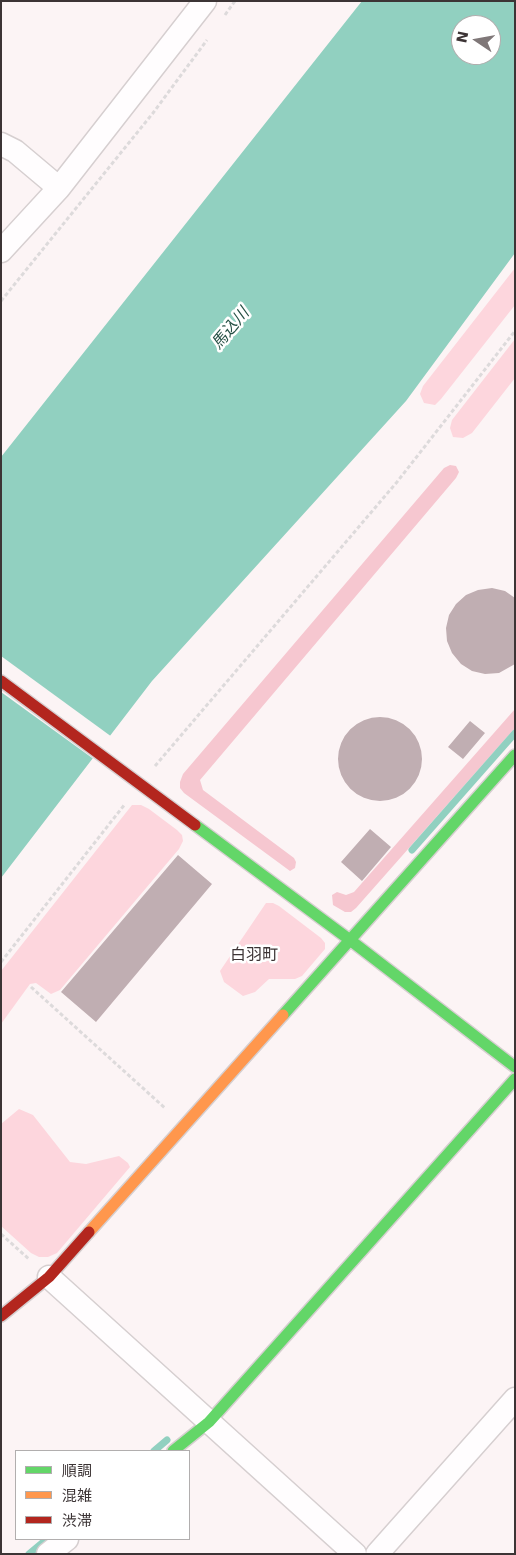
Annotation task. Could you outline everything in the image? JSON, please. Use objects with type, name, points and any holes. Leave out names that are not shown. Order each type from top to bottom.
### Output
[{"type":"street","points":[[1,251],[59,188],[205,1]]},
{"type":"street","points":[[1,144],[15,151],[59,188]]},
{"type":"street","points":[[1,681],[141,783],[515,1067]]},
{"type":"street","points":[[1,1316],[49,1277],[515,755]]},
{"type":"street","points":[[174,1450],[209,1422],[515,1079]]},
{"type":"street","points":[[49,1277],[355,1554]]},
{"type":"street","points":[[377,1554],[515,1399]]},
{"type":"street","points":[[48,1554],[66,1540]]},
{"type":"path","points":[[223,17],[235,1]]},
{"type":"path","points":[[1,301],[153,113],[212,33]]},
{"type":"path","points":[[1,962],[141,783],[397,482],[515,331]]},
{"type":"path","points":[[31,987],[184,1125]]},
{"type":"path","points":[[1,1234],[49,1277]]},
{"type":"shaded area","points":[[515,268],[515,305],[441,399],[435,405],[424,403],[420,394],[423,386]]},
{"type":"shaded area","points":[[515,339],[515,378],[472,433],[463,438],[453,437],[450,428],[452,420]]},
{"type":"shaded area","points":[[450,465],[456,466],[459,472],[456,478],[200,780],[203,790],[294,858],[296,862],[295,868],[290,871],[184,793],[180,788],[183,774],[444,468]]},
{"type":"shaded area","points":[[515,709],[515,728],[356,908],[351,912],[345,912],[333,905],[332,895],[337,892],[346,895],[354,892]]},
{"type":"shaded area","points":[[132,805],[141,805],[149,809],[177,830],[182,835],[183,841],[179,849],[60,990],[51,994],[36,983],[30,984],[1,1024],[1,971]]},
{"type":"shaded area","points":[[266,903],[273,903],[279,906],[321,938],[325,943],[325,949],[302,976],[295,979],[269,979],[255,992],[243,996],[224,982],[220,971]]},
{"type":"shaded area","points":[[19,1109],[33,1115],[70,1162],[86,1164],[119,1156],[130,1167],[57,1253],[48,1257],[39,1257],[31,1253],[1,1226],[1,1124]]},
{"type":"water","name":"馬込川","points":[[362,1],[515,1],[515,253],[406,401],[152,681],[1,878],[1,457]]},
{"type":"pier","points":[[1,656],[112,737],[95,760],[1,692]]},
{"type":"building","points":[[492,588],[505,591],[515,598],[515,664],[499,673],[485,674],[472,671],[461,664],[452,653],[447,641],[446,628],[449,615],[456,604],[466,595],[478,590]]},
{"type":"building","points":[[372,717],[388,717],[404,724],[415,735],[422,751],[419,775],[410,789],[404,794],[388,801],[372,801],[356,794],[345,783],[338,767],[338,751],[345,735],[356,724]]},
{"type":"building","points":[[470,721],[485,733],[463,759],[448,747]]},
{"type":"building","points":[[370,829],[391,847],[362,881],[341,862]]},
{"type":"building","points":[[178,855],[212,884],[96,1022],[61,992]]},
{"type":"waterway","points":[[412,850],[515,733]]},
{"type":"waterway","points":[[155,1450],[167,1440]]},
{"type":"waterway","points":[[29,1554],[46,1540]]},
{"type":"traffic: fast","points":[[283,1015],[515,755]]},
{"type":"traffic: fast","points":[[195,825],[350,940],[515,1067]]},
{"type":"traffic: fast","points":[[174,1450],[209,1422],[515,1079]]},
{"type":"traffic: slow","points":[[89,1232],[283,1015]]},
{"type":"traffic: jam","points":[[1,681],[195,825]]},
{"type":"traffic: jam","points":[[1,1316],[49,1277],[89,1232]]},
{"type":"district","name":"白羽町","points":[[254,956]]}]
